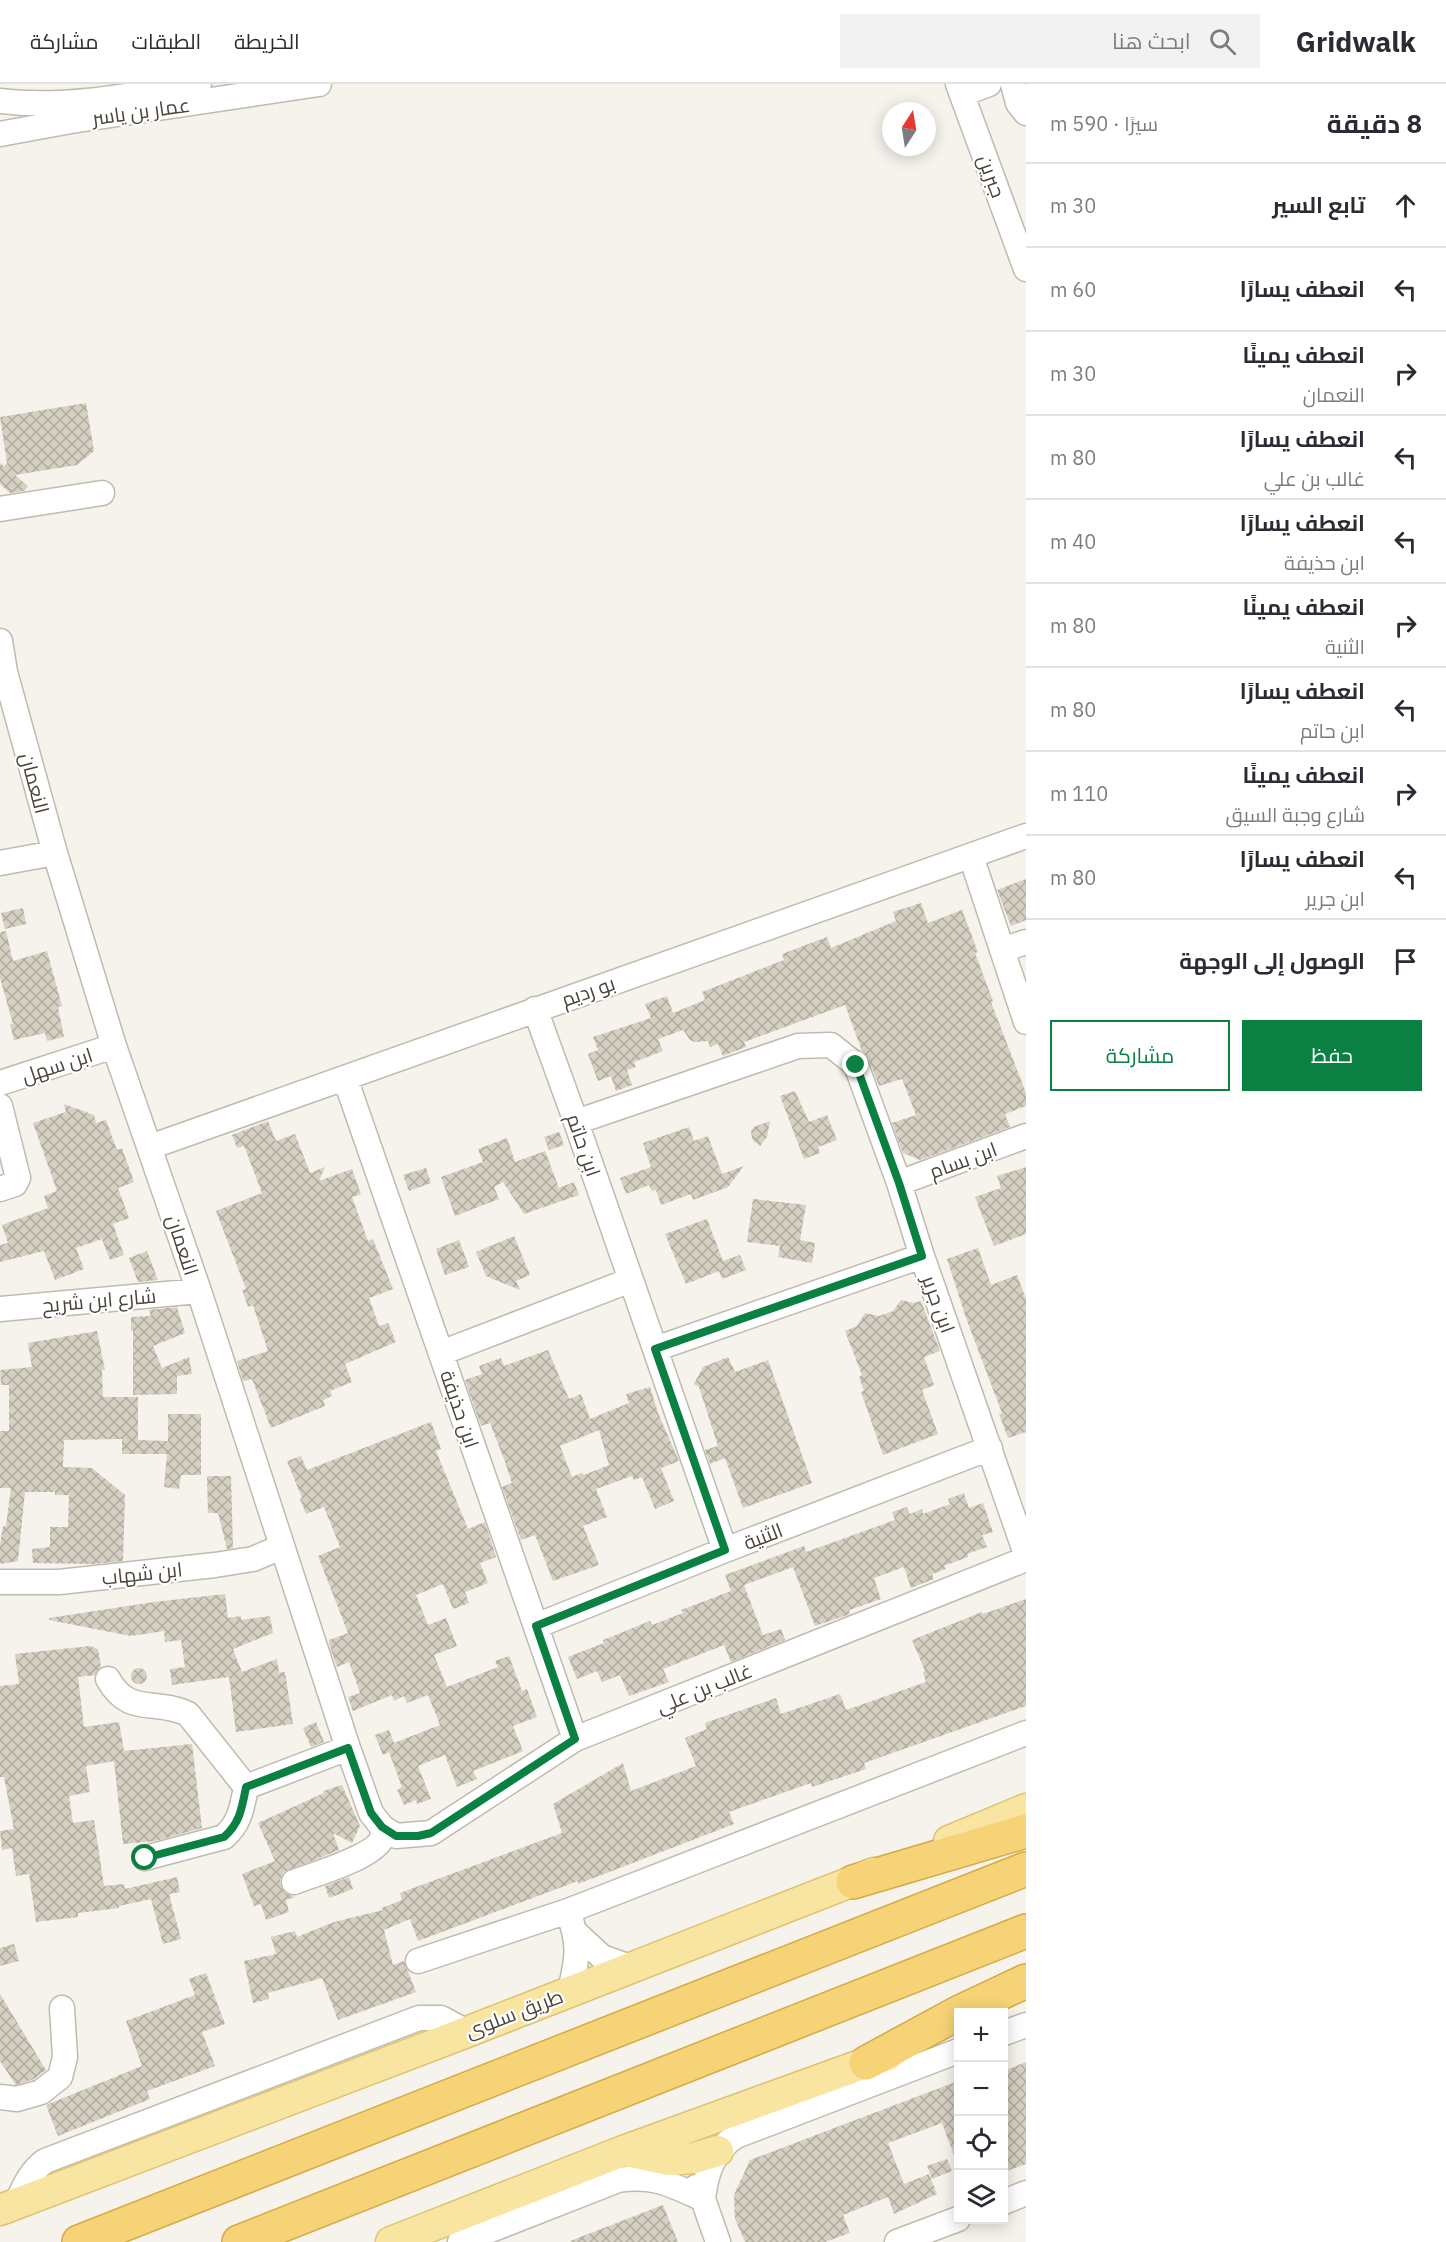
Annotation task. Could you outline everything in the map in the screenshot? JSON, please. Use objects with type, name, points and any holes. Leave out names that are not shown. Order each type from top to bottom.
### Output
[{"type":"highway","points":[[853,1882],[1026,1831]]},
{"type":"highway","points":[[79,2242],[1026,1869]]},
{"type":"highway","points":[[239,2242],[1026,1931]]},
{"type":"highway","points":[[970,2008],[1026,1982]]},
{"type":"highway","points":[[866,2064],[954,2016]]},
{"type":"main road","name":"طريق سلوى","points":[[5,2212],[853,1882],[1026,1809]]},
{"type":"main road","points":[[1002,2008],[1026,1998]]},
{"type":"main road","points":[[391,2242],[623,2151],[866,2064],[954,2028]]},
{"type":"main road","points":[[623,2151],[669,2160],[694,2158],[718,2151]]},
{"type":"street","name":"عمار بن ياسر","points":[[0,101],[26,104],[85,101],[199,84]]},
{"type":"street","name":"عمار بن ياسر","points":[[0,134],[71,121],[319,84]]},
{"type":"street","points":[[960,87],[988,84]]},
{"type":"street","points":[[1013,86],[1018,103],[1026,113]]},
{"type":"street","name":"جبرين","points":[[960,87],[1026,269]]},
{"type":"street","points":[[0,509],[102,493]]},
{"type":"street","name":"النعمان","points":[[0,642],[3,672],[114,1046],[199,1291],[348,1748],[371,1813],[389,1831]]},
{"type":"street","name":"بو رديم","points":[[150,1147],[1026,836]]},
{"type":"street","points":[[0,863],[55,853]]},
{"type":"street","points":[[971,856],[1026,1022]]},
{"type":"street","points":[[1002,950],[1026,942]]},
{"type":"street","name":"ابن حاتم","points":[[535,1010],[725,1550]]},
{"type":"street","name":"ابن جرير","points":[[576,1122],[798,1046],[831,1045],[856,1065],[899,1183],[922,1256],[1026,1554]]},
{"type":"street","name":"ابن سهل","points":[[0,1083],[114,1046]]},
{"type":"street","name":"ابن حذيفة","points":[[345,1078],[575,1739]]},
{"type":"street","points":[[0,1189],[15,1184],[18,1178],[1,1115]]},
{"type":"street","name":"ابن بسام","points":[[899,1183],[1026,1136]]},
{"type":"street","points":[[655,1349],[922,1256]]},
{"type":"street","points":[[441,1353],[631,1280]]},
{"type":"street","name":"شارع ابن شريح","points":[[0,1309],[199,1291]]},
{"type":"street","name":"الثنية","points":[[536,1626],[990,1448]]},
{"type":"street","name":"ابن شهاب","points":[[0,1582],[59,1582],[215,1565],[253,1559],[281,1547]]},
{"type":"street","name":"غالب بن علي","points":[[389,1831],[431,1833],[575,1739],[1026,1559]]},
{"type":"street","points":[[108,1679],[116,1693],[129,1702],[176,1708],[188,1714],[198,1723],[246,1787],[240,1819],[224,1837],[145,1858]]},
{"type":"street","points":[[418,1961],[568,1911],[1026,1733]]},
{"type":"street","points":[[246,1787],[348,1748]]},
{"type":"street","points":[[294,1882],[365,1855],[377,1846],[389,1831]]},
{"type":"street","points":[[568,1911],[577,1934],[577,1953],[570,1991]]},
{"type":"street","points":[[577,1934],[602,1957],[630,1967]]},
{"type":"street","points":[[0,2097],[17,2099],[41,2092],[60,2077],[65,2057],[62,2008]]},
{"type":"street","points":[[1008,2032],[1026,2025]]},
{"type":"street","points":[[703,2199],[708,2174],[718,2151],[727,2142],[745,2132],[954,2053]]},
{"type":"street","points":[[669,2160],[687,2174],[703,2199],[718,2242]]},
{"type":"street","points":[[460,2242],[618,2180],[636,2177],[668,2182],[703,2199]]},
{"type":"street","points":[[1008,2200],[1026,2193]]},
{"type":"street","points":[[897,2242],[954,2221]]},
{"type":"building","points":[[86,403],[94,451],[77,465],[15,475],[28,486],[24,491],[10,493],[0,484],[0,463],[4,466],[7,463],[0,417]]},
{"type":"building","points":[[1026,879],[1026,920],[1011,926],[997,890]]},
{"type":"building","points":[[921,903],[928,923],[962,910],[978,952],[975,953],[993,1001],[991,1002],[1026,1093],[1026,1106],[1005,1114],[1010,1127],[920,1160],[903,1153],[892,1123],[916,1115],[902,1079],[879,1086],[869,1060],[862,1051],[845,1005],[744,1042],[746,1047],[723,1056],[718,1044],[710,1047],[708,1041],[690,1040],[683,1030],[658,1039],[663,1051],[634,1062],[636,1067],[627,1070],[632,1085],[616,1091],[611,1076],[598,1081],[588,1054],[598,1050],[593,1037],[651,1018],[645,1004],[667,996],[673,1013],[705,1000],[702,992],[784,960],[782,954],[827,937],[831,948],[896,921],[893,912]]},
{"type":"building","points":[[23,908],[26,924],[5,929],[1,913]]},
{"type":"building","points":[[6,931],[13,961],[47,951],[62,1006],[58,1007],[64,1037],[47,1041],[45,1033],[14,1040],[10,1024],[13,1024],[0,978],[0,932]]},
{"type":"building","points":[[795,1091],[809,1122],[827,1115],[837,1140],[818,1147],[820,1153],[804,1159],[780,1096]]},
{"type":"building","points":[[64,1104],[94,1115],[96,1123],[106,1120],[117,1150],[122,1148],[134,1182],[118,1188],[129,1218],[113,1224],[124,1255],[110,1260],[102,1239],[76,1248],[84,1269],[55,1280],[44,1251],[0,1262],[0,1245],[8,1243],[2,1225],[48,1208],[44,1196],[57,1191],[33,1123],[66,1112]]},
{"type":"building","points":[[268,1121],[276,1141],[295,1134],[310,1173],[325,1167],[319,1181],[352,1169],[361,1194],[352,1197],[368,1241],[373,1239],[393,1289],[369,1298],[379,1326],[388,1323],[396,1342],[345,1364],[352,1382],[330,1391],[332,1396],[323,1400],[325,1406],[271,1428],[252,1379],[243,1381],[237,1361],[268,1351],[253,1305],[248,1307],[242,1290],[246,1289],[216,1211],[262,1193],[244,1146],[237,1148],[232,1135]]},
{"type":"building","points":[[770,1121],[767,1137],[760,1146],[752,1139],[751,1131],[754,1127]]},
{"type":"building","points":[[689,1127],[694,1141],[708,1136],[722,1174],[744,1166],[728,1187],[693,1200],[691,1194],[661,1205],[656,1190],[652,1191],[649,1185],[626,1194],[620,1178],[651,1167],[643,1143]]},
{"type":"building","points":[[559,1132],[564,1145],[549,1150],[544,1137]]},
{"type":"building","points":[[507,1138],[515,1162],[545,1151],[559,1188],[574,1182],[579,1195],[524,1214],[503,1182],[494,1187],[499,1199],[455,1216],[441,1177],[483,1162],[478,1149]]},
{"type":"building","points":[[1026,1167],[1026,1234],[994,1246],[975,1197],[1001,1188],[997,1176]]},
{"type":"building","points":[[426,1168],[431,1183],[409,1191],[403,1175]]},
{"type":"building","points":[[753,1199],[806,1205],[800,1240],[815,1243],[812,1263],[778,1257],[780,1246],[747,1242]]},
{"type":"building","points":[[707,1219],[723,1261],[740,1255],[746,1270],[722,1279],[719,1271],[686,1284],[665,1234]]},
{"type":"building","points":[[514,1236],[530,1275],[516,1281],[520,1290],[486,1276],[476,1252]]},
{"type":"building","points":[[459,1240],[469,1267],[445,1275],[436,1249]]},
{"type":"building","points":[[978,1248],[991,1285],[1017,1275],[1026,1299],[1026,1432],[1008,1438],[999,1414],[1002,1413],[966,1318],[947,1259]]},
{"type":"building","points":[[147,1251],[158,1280],[138,1282],[129,1258]]},
{"type":"building","points":[[901,1300],[913,1303],[921,1301],[940,1351],[924,1357],[934,1385],[922,1390],[938,1434],[883,1455],[861,1392],[864,1391],[859,1377],[862,1375],[845,1331],[857,1326],[865,1313],[879,1316],[893,1311]]},
{"type":"building","points":[[177,1307],[185,1333],[153,1346],[162,1368],[189,1357],[192,1374],[177,1376],[177,1394],[133,1395],[131,1317],[151,1316],[149,1310]]},
{"type":"building","points":[[97,1331],[105,1370],[102,1370],[103,1397],[138,1397],[138,1440],[168,1441],[168,1414],[201,1414],[201,1475],[181,1475],[179,1489],[164,1487],[167,1454],[122,1454],[122,1439],[64,1440],[63,1467],[92,1468],[125,1495],[123,1561],[94,1564],[33,1563],[32,1549],[50,1547],[50,1527],[68,1527],[69,1495],[55,1495],[55,1492],[25,1492],[18,1561],[0,1564],[0,1545],[3,1526],[6,1526],[11,1488],[0,1488],[0,1431],[9,1431],[9,1385],[1,1385],[0,1370],[32,1367],[28,1343]]},
{"type":"building","points":[[548,1350],[569,1399],[581,1394],[590,1419],[629,1403],[626,1394],[650,1387],[658,1413],[679,1461],[661,1468],[674,1501],[655,1509],[642,1477],[634,1480],[632,1476],[596,1489],[607,1517],[583,1526],[599,1565],[553,1581],[535,1535],[521,1540],[502,1487],[512,1483],[505,1462],[490,1423],[481,1426],[465,1380],[482,1374],[479,1366],[501,1358],[504,1366]],"holes":[[[599,1430],[609,1465],[572,1477],[560,1446]]]},
{"type":"building","points":[[728,1357],[735,1372],[768,1360],[812,1483],[743,1508],[725,1458],[710,1464],[705,1450],[718,1446],[699,1387],[694,1384],[703,1367]]},
{"type":"building","points":[[431,1422],[441,1449],[436,1451],[468,1529],[485,1522],[496,1557],[480,1563],[488,1583],[465,1592],[469,1603],[453,1609],[443,1584],[416,1595],[428,1625],[446,1618],[457,1646],[434,1655],[447,1687],[498,1667],[495,1661],[509,1656],[522,1691],[527,1689],[537,1717],[513,1726],[523,1751],[473,1771],[477,1779],[457,1787],[445,1755],[418,1766],[431,1799],[417,1804],[416,1800],[404,1805],[397,1790],[402,1787],[389,1752],[383,1755],[375,1735],[389,1730],[394,1743],[440,1725],[428,1695],[407,1703],[404,1696],[394,1701],[392,1695],[353,1711],[348,1697],[360,1693],[349,1662],[337,1667],[329,1644],[329,1640],[348,1633],[318,1556],[340,1547],[324,1507],[306,1514],[287,1461],[301,1456],[307,1470]]},
{"type":"building","points":[[207,1476],[231,1476],[233,1548],[227,1549],[218,1513],[208,1513]]},
{"type":"building","points":[[964,1493],[969,1508],[983,1503],[993,1532],[982,1535],[987,1547],[944,1566],[946,1569],[932,1574],[934,1579],[911,1588],[904,1567],[874,1578],[881,1599],[849,1610],[850,1614],[815,1626],[793,1567],[744,1585],[763,1635],[781,1629],[785,1640],[731,1662],[724,1645],[663,1669],[669,1682],[629,1696],[620,1675],[602,1682],[597,1671],[577,1679],[568,1657],[604,1643],[603,1640],[650,1621],[652,1625],[683,1613],[681,1610],[731,1591],[725,1575],[804,1546],[806,1552],[895,1520],[892,1512],[907,1507],[910,1514],[922,1509],[923,1514],[950,1504],[948,1499]]},
{"type":"building","points":[[225,1594],[228,1618],[241,1616],[241,1620],[270,1616],[273,1633],[233,1649],[242,1672],[277,1659],[279,1673],[285,1672],[293,1724],[236,1732],[229,1677],[172,1685],[170,1669],[185,1667],[181,1640],[165,1642],[164,1631],[131,1636],[49,1620],[49,1618],[154,1602]]},
{"type":"building","points":[[1026,1599],[1026,1706],[864,1763],[866,1769],[812,1787],[811,1783],[729,1812],[734,1824],[578,1884],[578,1881],[418,1941],[410,1919],[384,1930],[393,1965],[404,1961],[416,1992],[338,2020],[322,1978],[268,1993],[269,1999],[253,2003],[244,1961],[276,1954],[271,1937],[295,1931],[297,1937],[334,1922],[383,1910],[382,1908],[402,1900],[400,1893],[562,1833],[553,1804],[623,1763],[631,1791],[696,1766],[685,1738],[707,1729],[705,1723],[776,1698],[781,1714],[840,1694],[846,1710],[926,1682],[923,1672],[925,1671],[912,1640],[982,1612],[983,1614]]},
{"type":"building","points":[[90,1646],[98,1649],[101,1667],[95,1675],[78,1677],[84,1727],[119,1722],[124,1751],[192,1744],[202,1828],[155,1841],[123,1844],[114,1761],[86,1766],[90,1792],[69,1796],[73,1823],[94,1820],[104,1886],[124,1884],[125,1889],[177,1877],[180,1892],[169,1894],[181,1939],[163,1944],[151,1899],[119,1906],[119,1908],[78,1913],[78,1917],[36,1922],[29,1874],[16,1876],[12,1848],[2,1850],[0,1831],[14,1829],[4,1777],[0,1777],[0,1686],[19,1684],[15,1654]]},
{"type":"building","points":[[136,1668],[142,1668],[147,1676],[145,1682],[136,1684],[131,1679],[131,1673]]},
{"type":"building","points":[[316,1722],[324,1742],[311,1747],[303,1728]]},
{"type":"building","points":[[342,1785],[360,1826],[352,1843],[333,1833],[339,1850],[284,1872],[280,1880],[281,1887],[285,1893],[295,1897],[286,1900],[289,1912],[266,1920],[261,1904],[254,1906],[242,1874],[275,1861],[258,1823],[324,1793],[323,1791]]},
{"type":"building","points":[[349,1877],[353,1889],[329,1898],[325,1886]]},
{"type":"building","points":[[14,1944],[19,1961],[0,1966],[0,1948]]},
{"type":"building","points":[[206,1973],[225,2024],[202,2032],[215,2066],[147,2091],[150,2099],[58,2136],[46,2105],[142,2066],[126,2021],[195,1995],[189,1979]]},
{"type":"building","points":[[0,1994],[46,2070],[34,2079],[16,2085],[0,2061]]},
{"type":"building","points":[[1026,2062],[1026,2164],[1008,2171],[1008,2116],[1008,2069]]},
{"type":"building","points":[[954,2083],[954,2155],[942,2123],[888,2143],[904,2184],[929,2174],[937,2194],[894,2214],[888,2197],[843,2215],[850,2233],[825,2242],[745,2242],[735,2219],[734,2195],[750,2160]]},
{"type":"building","points":[[947,2159],[952,2171],[932,2179],[927,2166]]},
{"type":"building","points":[[663,2205],[678,2242],[570,2241]]},
{"type":"route","points":[[145,1858],[224,1837],[240,1819],[246,1787],[348,1748],[371,1813],[382,1827],[396,1836],[418,1836],[431,1833],[495,1794],[575,1739],[536,1626],[725,1550],[655,1349],[922,1256],[899,1183],[856,1065]]}]
